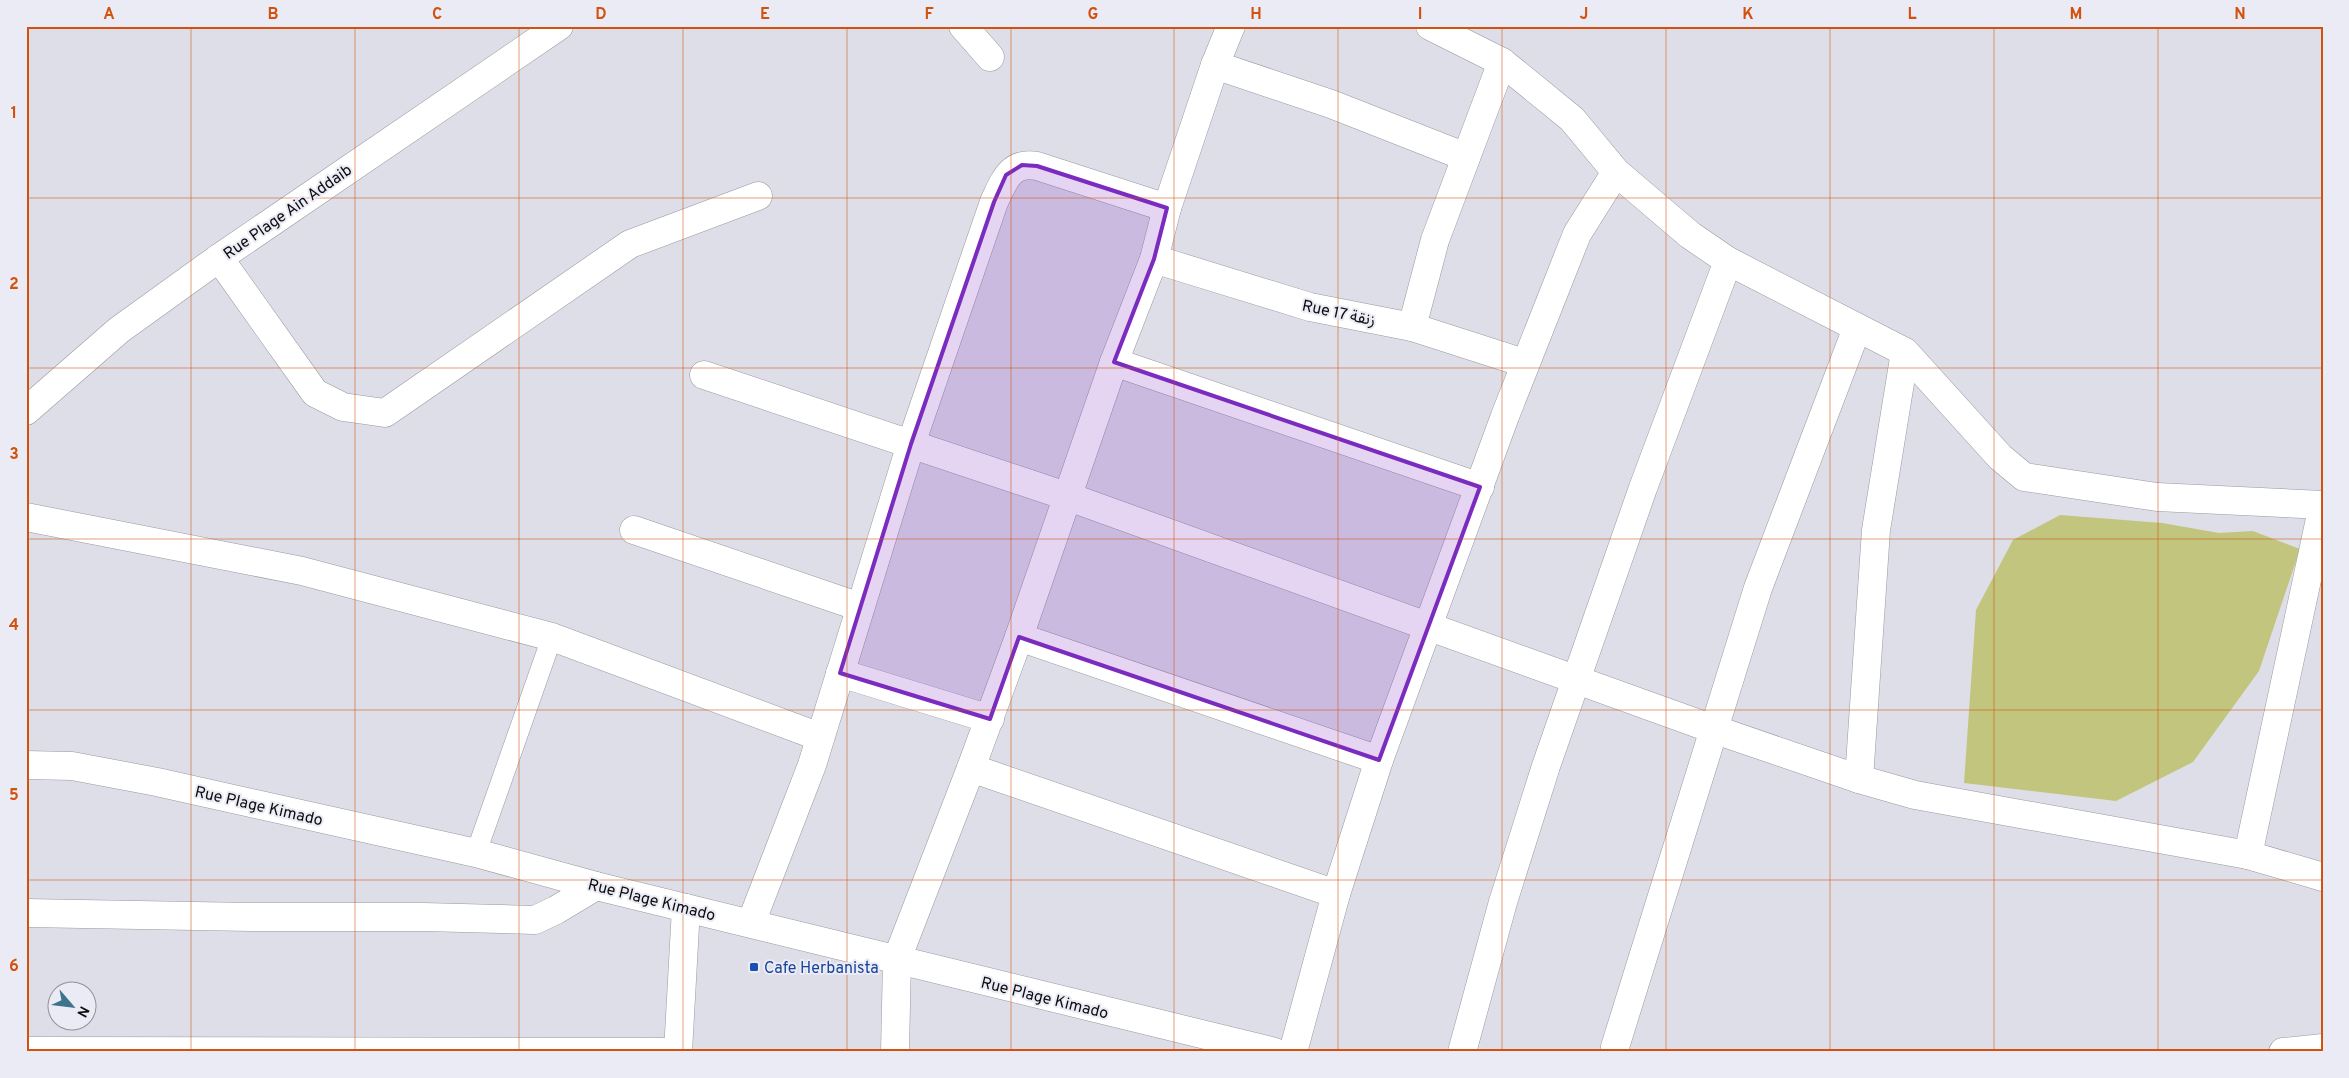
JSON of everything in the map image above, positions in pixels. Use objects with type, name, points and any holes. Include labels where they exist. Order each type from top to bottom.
[{"type":"street","name":"Rue Plage Ain Addaib","points":[[26,411],[119,330],[219,258],[559,26]]},
{"type":"street","points":[[963,26],[990,57]]},
{"type":"street","points":[[895,1052],[897,959],[990,719],[1069,497],[1114,362],[1154,259],[1167,208],[1215,65],[1231,26]]},
{"type":"street","points":[[1430,26],[1502,62],[1572,119],[1616,172],[1690,236],[1728,261],[1905,352],[2000,457],[2024,477],[2157,497],[2323,505],[2248,855]]},
{"type":"street","points":[[1412,327],[1435,240],[1502,62]]},
{"type":"street","points":[[1215,65],[1331,104],[1466,157]]},
{"type":"street","points":[[751,923],[820,737],[911,444],[994,202],[1006,175],[1013,168],[1022,165],[1036,166],[1167,208]]},
{"type":"street","points":[[1293,1052],[1336,894],[1379,760],[1524,363],[1577,234],[1616,172]]},
{"type":"street","points":[[219,258],[315,393],[344,407],[385,413],[630,244],[758,196]]},
{"type":"street","name":"Rue 17 زنقة","points":[[1154,259],[1310,307],[1412,327],[1524,363]]},
{"type":"street","points":[[1462,1052],[1522,836],[1643,488],[1728,261]]},
{"type":"street","points":[[1615,1047],[1712,729],[1758,588],[1857,328]]},
{"type":"street","points":[[1858,779],[1876,530],[1905,352]]},
{"type":"street","points":[[1114,362],[1480,487]]},
{"type":"street","points":[[704,375],[1069,497],[1576,678],[1712,729],[1858,779],[1915,795],[2248,855],[2323,877]]},
{"type":"street","points":[[26,517],[302,571],[552,637],[820,737]]},
{"type":"street","points":[[634,530],[860,607]]},
{"type":"street","points":[[1019,637],[1379,760]]},
{"type":"street","points":[[840,673],[990,719]]},
{"type":"street","name":"Rue Plage Kimado","points":[[26,765],[72,766],[157,782],[476,853],[596,886],[1275,1052]]},
{"type":"street","points":[[972,768],[1336,894]]},
{"type":"street","points":[[26,913],[251,917],[424,916],[535,920],[596,886]]},
{"type":"street","points":[[26,1052],[678,1052],[686,908]]},
{"type":"street","points":[[2284,1052],[2323,1048]]},
{"type":"lane","points":[[476,853],[552,637]]},
{"type":"highlighted area","points":[[1022,165],[1037,166],[1167,208],[1154,259],[1114,362],[1480,487],[1379,760],[1019,637],[990,719],[840,673],[911,444],[994,202],[1006,175]]},
{"type":"green space","points":[[2060,515],[2162,523],[2219,533],[2253,531],[2300,549],[2259,671],[2193,762],[2116,801],[1964,783],[1976,610],[2013,540]]},
{"type":"place","name":"Cafe Herbanista","points":[[754,967]]}]
